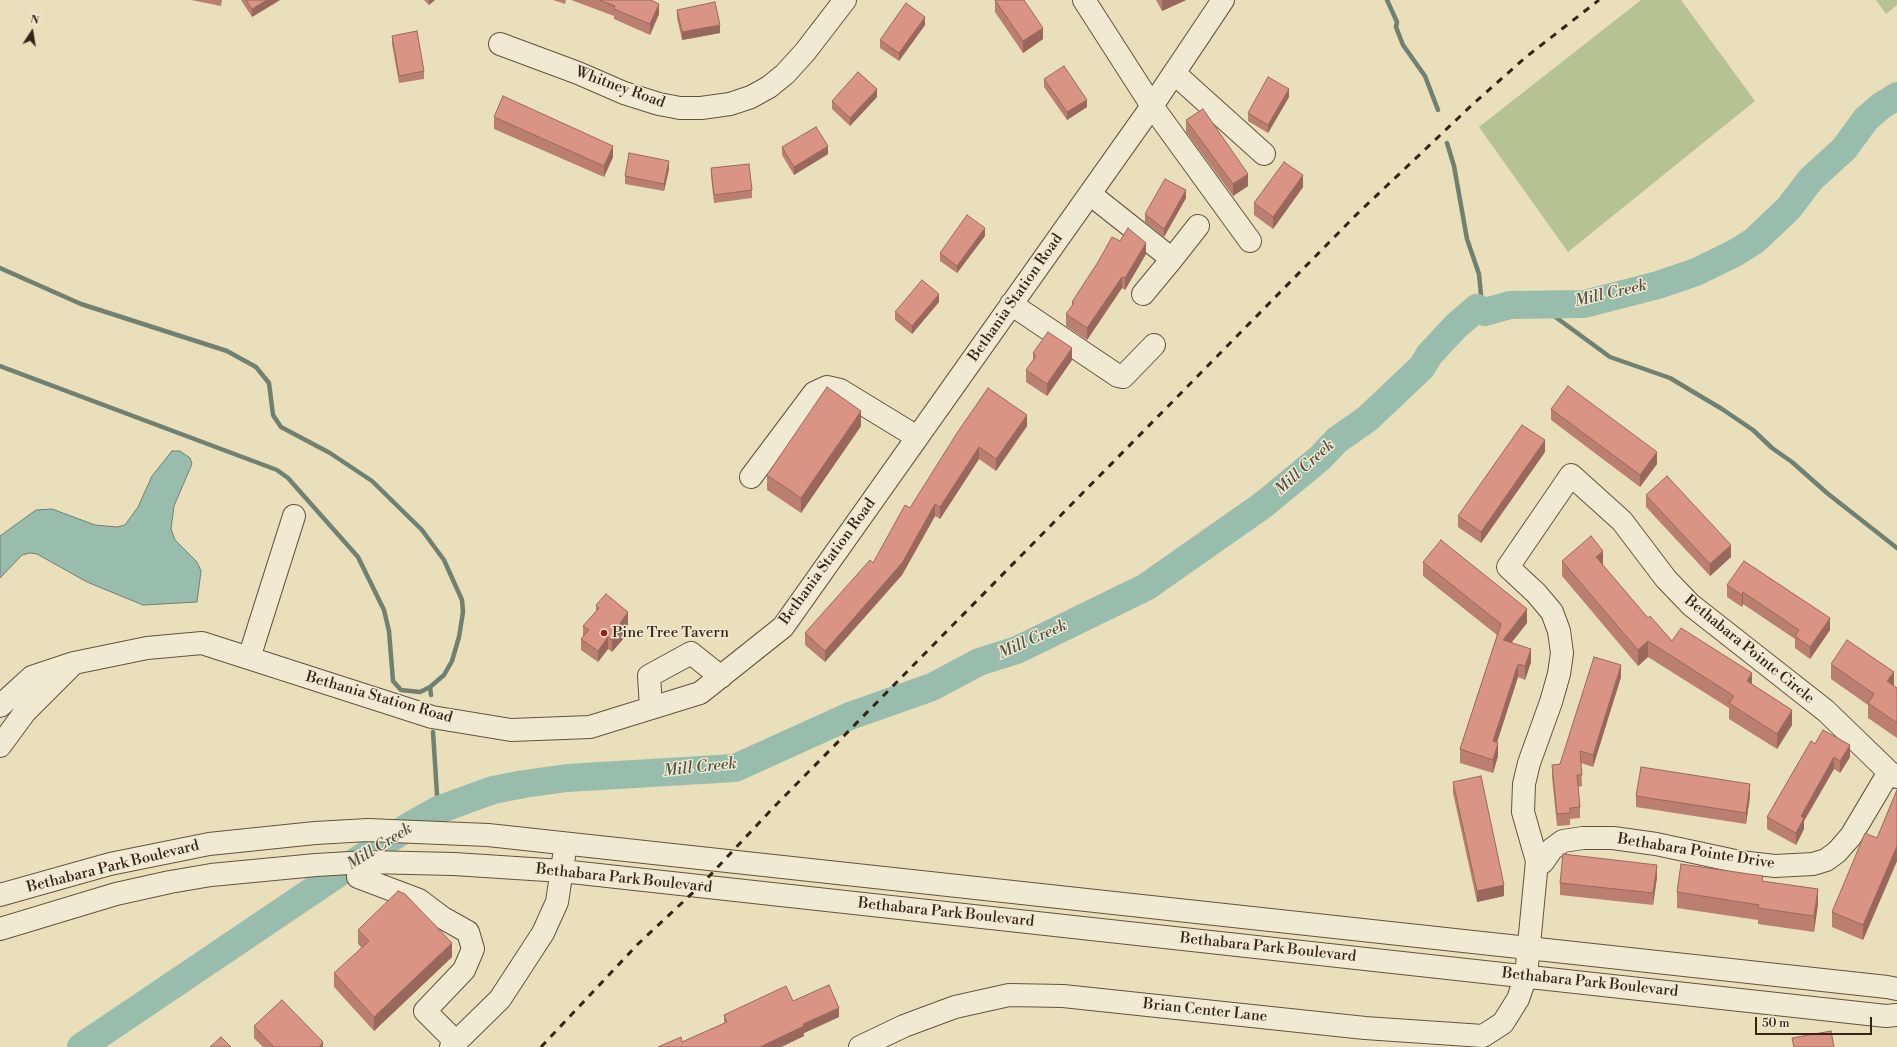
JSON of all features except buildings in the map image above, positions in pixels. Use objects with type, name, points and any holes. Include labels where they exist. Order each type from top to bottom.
[{"type":"street","name":"Whitney Road","points":[[500,44],[658,104],[680,108],[701,108],[730,104],[751,97],[769,87],[786,74],[845,0]]},
{"type":"street","points":[[1084,0],[1152,106],[1250,241]]},
{"type":"street","name":"Bethania Station Road","points":[[0,706],[32,677],[74,663],[147,648],[202,643],[432,717],[511,730],[590,727],[700,693],[783,627],[1152,106],[1223,0]]},
{"type":"street","points":[[1174,73],[1264,154]]},
{"type":"street","points":[[1090,194],[1172,259]]},
{"type":"street","points":[[1143,294],[1198,226]]},
{"type":"street","points":[[1012,304],[1118,376],[1123,377],[1154,345]]},
{"type":"street","points":[[751,476],[814,393],[827,387],[840,390],[917,437]]},
{"type":"street","name":"Bethabara Pointe Circle","points":[[1529,948],[1537,861],[1523,812],[1522,798],[1529,763],[1551,702],[1559,674],[1562,653],[1559,631],[1552,612],[1536,593],[1508,567],[1572,475],[1622,521],[1666,579],[1690,605],[1826,711],[1893,775]]},
{"type":"street","points":[[249,658],[294,516]]},
{"type":"street","points":[[651,708],[649,676],[691,653],[721,677]]},
{"type":"street","points":[[0,746],[25,712],[74,663]]},
{"type":"street","name":"Bethabara Pointe Drive","points":[[1537,861],[1543,862],[1552,849],[1563,841],[1583,838],[1613,838],[1656,844],[1740,862],[1776,866],[1813,864],[1826,860],[1837,852],[1893,775]]},
{"type":"street","name":"Bethabara Park Boulevard","points":[[0,895],[110,864],[209,844],[368,830],[488,835],[1897,989]]},
{"type":"street","points":[[358,877],[419,900],[443,918],[468,932],[473,949],[464,970],[425,1011],[454,1045],[500,1000],[543,934],[557,902],[566,843]]},
{"type":"street","name":"Bethabara Park Boulevard","points":[[0,929],[116,894],[211,875],[316,865],[367,862],[454,864],[562,871],[1886,1016],[1897,1015]]},
{"type":"street","name":"Brian Center Lane","points":[[860,1047],[904,1026],[956,1007],[1009,995],[1063,996],[1365,1028],[1483,1036],[1504,1023],[1518,999],[1526,976],[1529,948]]},
{"type":"shaded area","points":[[1641,0],[1681,0],[1755,101],[1568,252],[1479,127]]},
{"type":"shaded area","points":[[1876,0],[1897,0],[1897,5],[1886,14]]},
{"type":"shaded area","points":[[172,451],[180,451],[190,458],[192,464],[174,506],[171,529],[175,540],[197,562],[201,571],[197,602],[143,605],[87,582],[37,554],[30,553],[22,555],[0,578],[0,536],[36,510],[52,509],[95,525],[117,527],[125,525],[138,507],[152,476]]},
{"type":"waterway","points":[[1387,0],[1397,22],[1396,27],[1403,45],[1425,76],[1438,110]]},
{"type":"waterway","name":"Mill Creek","points":[[81,1047],[367,854],[408,827],[438,810],[493,790],[524,784],[567,778],[735,768],[850,716],[932,687],[979,662],[1017,650],[1146,587],[1263,505],[1320,458],[1337,440],[1367,419],[1422,367],[1429,355],[1456,326],[1477,308],[1485,312],[1510,305],[1584,304],[1658,285],[1696,272],[1735,253],[1754,241],[1788,209],[1811,179],[1844,149],[1866,119],[1881,106],[1897,96]]},
{"type":"waterway","points":[[1447,143],[1454,166],[1467,239],[1479,274],[1481,295],[1477,308]]},
{"type":"waterway","points":[[0,268],[81,304],[227,351],[256,367],[269,383],[273,415],[281,427],[330,453],[372,481],[422,530],[444,560],[462,600],[463,612],[459,637],[452,661],[444,675],[430,687],[420,692],[401,690],[393,681],[389,631],[384,610],[358,557],[288,478],[277,470],[0,366]]},
{"type":"waterway","points":[[1539,305],[1610,357],[1670,378],[1722,409],[1753,430],[1772,448],[1792,462],[1827,493],[1897,548]]},
{"type":"waterway","points":[[430,687],[431,695]]},
{"type":"waterway","points":[[433,732],[438,810]]},
{"type":"railway","points":[[541,1047],[638,944],[700,886],[772,809],[1357,214],[1473,104],[1526,57],[1599,0]]},
{"type":"place","name":"Pine Tree Tavern","points":[[604,633]]}]
